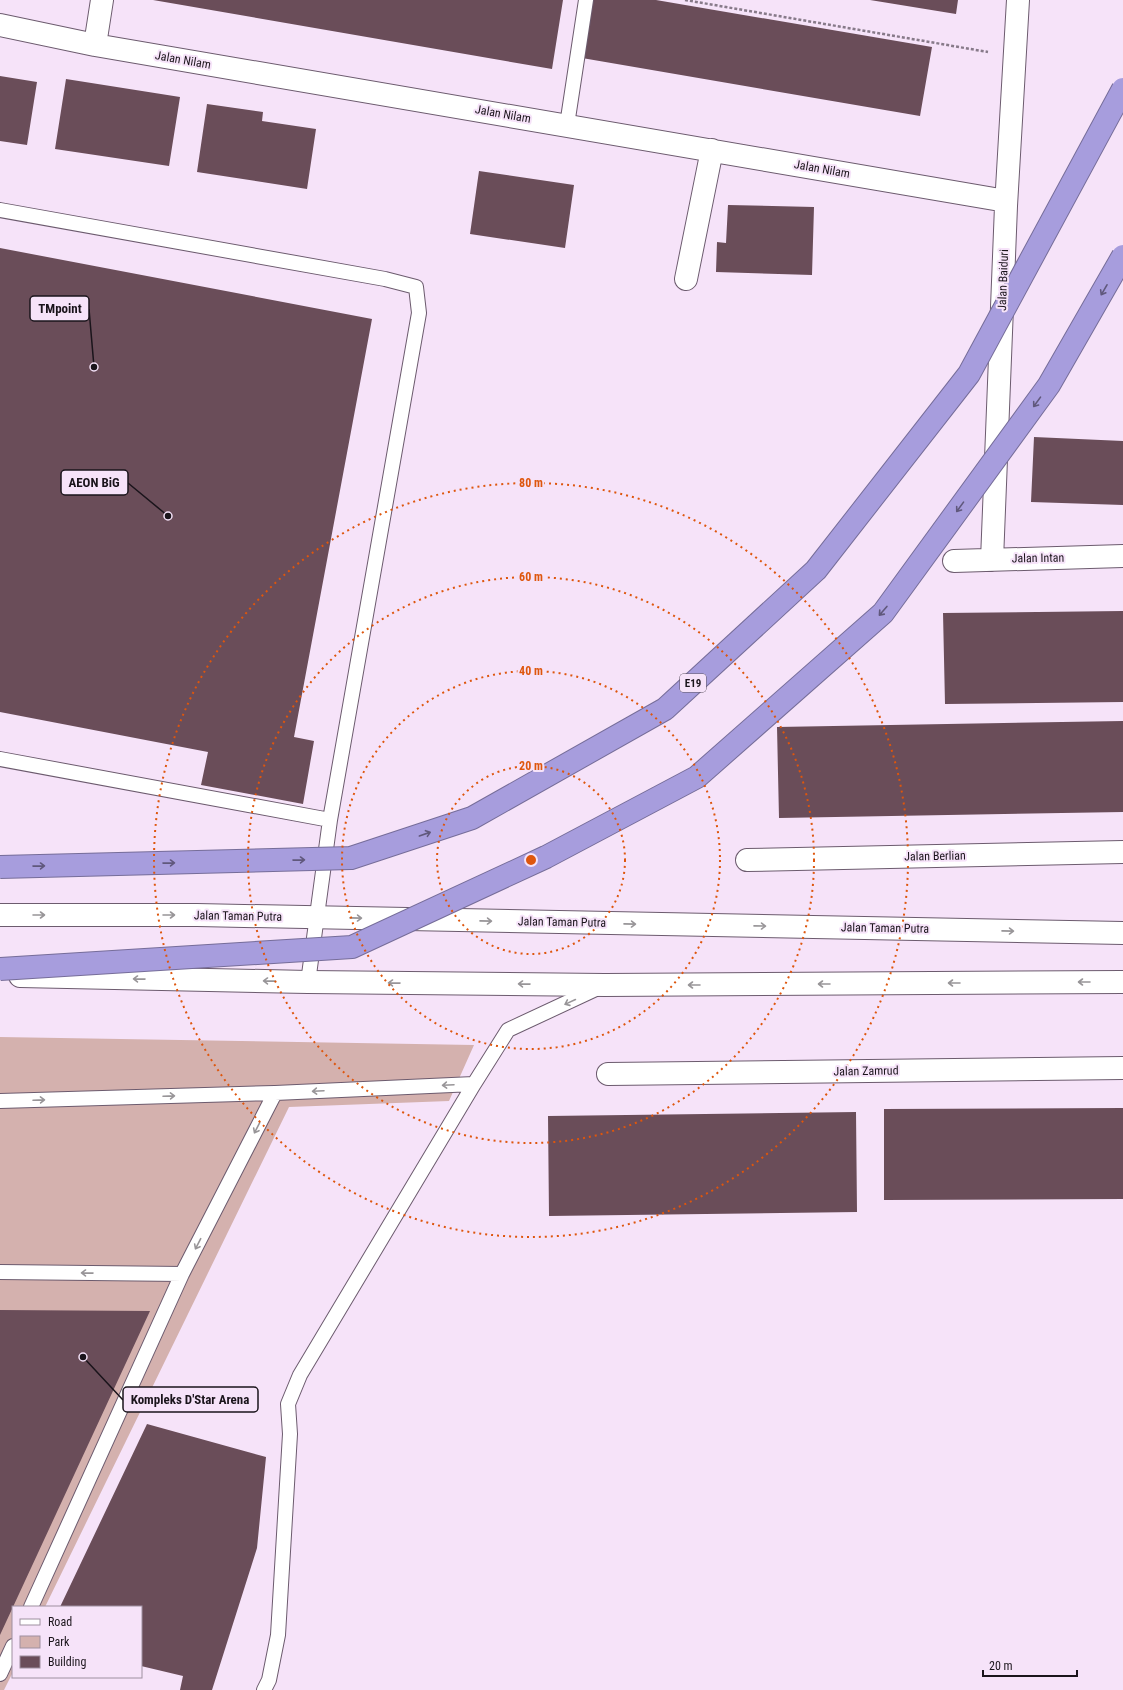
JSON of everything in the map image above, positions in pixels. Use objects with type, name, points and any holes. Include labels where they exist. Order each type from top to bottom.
[{"type":"highway","name":"E19","points":[[0,867],[351,858],[472,818],[665,709],[816,570],[969,374],[1123,89]]},
{"type":"highway","points":[[0,970],[352,947],[546,857],[697,777],[883,613],[1049,385],[1123,256]]},
{"type":"street","points":[[95,45],[102,0]]},
{"type":"street","name":"Jalan Baiduri","points":[[992,560],[1006,201],[1018,0]]},
{"type":"street","name":"Jalan Nilam","points":[[0,25],[95,45],[1006,201]]},
{"type":"street","points":[[686,279],[712,150]]},
{"type":"street","name":"Jalan Intan","points":[[954,561],[1123,556]]},
{"type":"street","name":"Jalan Berlian","points":[[747,860],[1123,852]]},
{"type":"street","name":"Jalan Taman Putra","points":[[0,914],[189,915],[1123,933]]},
{"type":"street","points":[[0,976],[308,982],[605,985],[1123,982]]},
{"type":"street","name":"Jalan Zamrud","points":[[608,1074],[1123,1068]]},
{"type":"lane","points":[[567,125],[586,0]]},
{"type":"lane","points":[[0,210],[385,279],[416,287],[419,313],[330,820],[308,982]]},
{"type":"lane","points":[[0,759],[330,820]]},
{"type":"lane","points":[[264,1690],[269,1680],[278,1635],[290,1434],[288,1404],[300,1376],[474,1084],[508,1030],[605,985]]},
{"type":"lane","points":[[0,1101],[275,1093],[474,1084]]},
{"type":"lane","points":[[31,1606],[182,1274],[275,1093]]},
{"type":"lane","points":[[0,1272],[182,1274]]},
{"type":"lane","points":[[0,1674],[12,1648]]},
{"type":"path","points":[[685,0],[1014,56]]},
{"type":"green space","points":[[0,1037],[474,1045],[449,1101],[289,1107],[45,1606],[12,1606],[12,1674],[4,1690],[0,1690]]},
{"type":"building","points":[[153,0],[563,0],[552,69]]},
{"type":"building","points":[[592,0],[656,0],[932,47],[920,116],[582,58]]},
{"type":"building","points":[[870,0],[958,0],[956,14]]},
{"type":"building","points":[[0,76],[37,82],[27,145],[0,141]]},
{"type":"building","points":[[66,79],[180,97],[169,166],[55,149]]},
{"type":"building","points":[[207,104],[263,112],[262,121],[316,129],[307,189],[197,172]]},
{"type":"building","points":[[479,171],[574,185],[565,248],[470,234]]},
{"type":"building","points":[[728,205],[814,207],[812,275],[716,272],[717,242],[726,243]]},
{"type":"building","points":[[0,248],[372,319],[294,737],[314,741],[303,804],[201,785],[208,752],[0,712]]},
{"type":"building","points":[[1034,437],[1123,441],[1123,505],[1031,502]]},
{"type":"building","points":[[1123,611],[1123,702],[945,704],[943,613]]},
{"type":"building","points":[[1123,721],[1123,812],[779,818],[777,727]]},
{"type":"building","points":[[1123,1108],[1123,1199],[884,1200],[884,1109]]},
{"type":"building","points":[[856,1112],[857,1212],[549,1216],[548,1116]]},
{"type":"building","points":[[0,1310],[150,1311],[13,1606],[12,1606],[0,1635]]},
{"type":"building","points":[[147,1424],[266,1457],[257,1548],[212,1690],[180,1690],[183,1676],[142,1666],[142,1606],[60,1606]]},
{"type":"place","name":"TMpoint","points":[[94,367]]},
{"type":"place","name":"AEON BiG","points":[[168,516]]},
{"type":"place","name":"Kompleks D'Star Arena","points":[[83,1357]]}]
